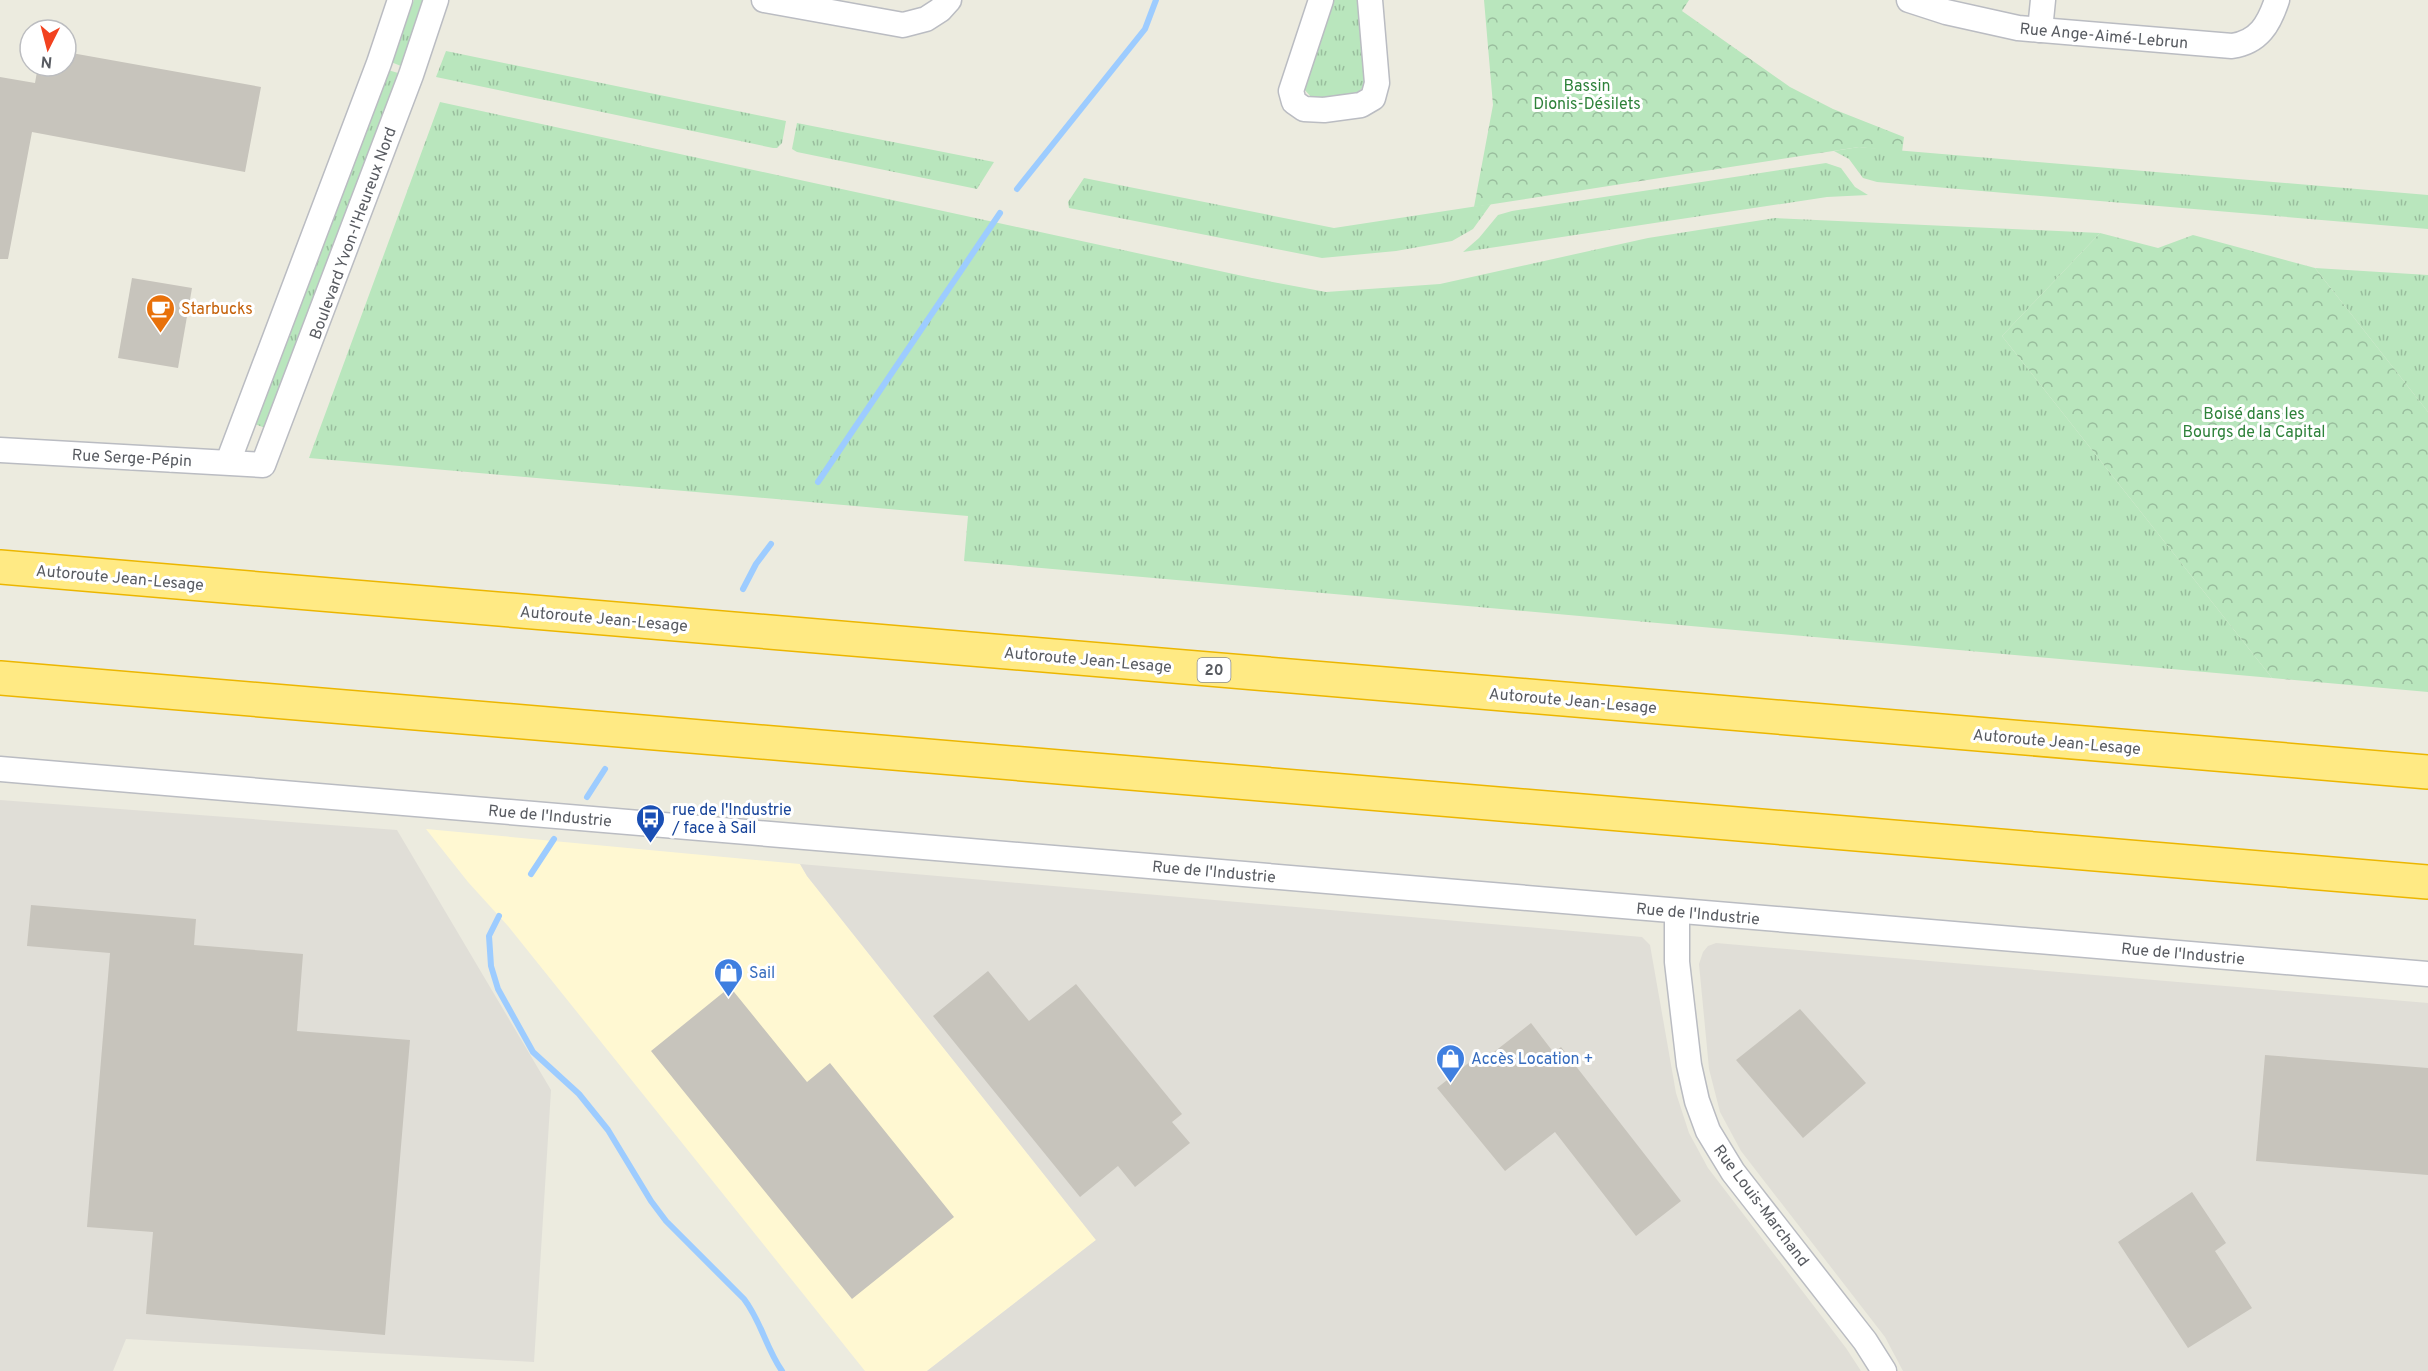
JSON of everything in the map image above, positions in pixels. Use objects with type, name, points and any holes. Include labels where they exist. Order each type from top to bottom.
[{"type":"highway","name":"Autoroute Jean-Lesage","points":[[0,567],[2428,772]]},
{"type":"highway","points":[[0,678],[2428,882]]},
{"type":"street","name":"Boulevard Yvon-l'Heureux Nord","points":[[228,462],[379,63],[400,0]]},
{"type":"street","name":"Boulevard Yvon-l'Heureux Nord","points":[[263,465],[407,86],[436,0]]},
{"type":"street","points":[[764,0],[903,25],[927,19],[950,0]]},
{"type":"street","points":[[1321,0],[1291,91],[1294,102],[1304,109],[1346,108],[1365,104],[1373,98],[1377,83],[1370,0]]},
{"type":"street","name":"Rue Ange-Aimé-Lebrun","points":[[1909,0],[1966,17],[2040,30],[2232,46],[2245,43],[2262,32],[2270,20],[2277,0]]},
{"type":"street","points":[[2040,30],[2043,0]]},
{"type":"street","name":"Rue Serge-Pépin","points":[[0,450],[263,465]]},
{"type":"street","name":"Rue de l'Industrie","points":[[0,769],[2428,974]]},
{"type":"street","name":"Rue Louis-Marchand","points":[[1677,912],[1676,953],[1689,1065],[1697,1101],[1708,1131],[1729,1166],[1865,1341],[1884,1371]]},
{"type":"shaded area","points":[[0,800],[397,830],[551,1090],[534,1362],[126,1339],[113,1371],[0,1371]]},
{"type":"shaded area","points":[[426,829],[800,864],[807,876],[1096,1240],[927,1371],[865,1371],[508,926],[468,882]]},
{"type":"shaded area","points":[[800,864],[1642,937],[1650,945],[1676,1093],[1689,1133],[1708,1168],[1846,1348],[1861,1371],[927,1371],[1096,1240],[807,876]]},
{"type":"shaded area","points":[[1716,943],[2428,1003],[2428,1371],[1903,1371],[1885,1337],[1741,1151],[1720,1112],[1709,1069],[1699,964],[1703,952],[1708,946]]},
{"type":"green space","points":[[414,0],[425,0],[401,66],[391,62]]},
{"type":"green space","points":[[1331,0],[1360,0],[1366,81],[1358,92],[1351,95],[1312,98],[1304,89]]},
{"type":"green space","name":"Bassin Dionis-Désilets","points":[[1484,0],[1689,0],[1682,11],[1790,87],[1833,109],[1904,137],[1902,152],[1859,147],[1474,207],[1493,105]]},
{"type":"green space","points":[[446,51],[786,121],[782,143],[777,148],[773,148],[436,77]]},
{"type":"green space","points":[[388,70],[398,73],[265,428],[255,424]]},
{"type":"green space","points":[[440,102],[1252,278],[1326,292],[1440,284],[1648,238],[1775,218],[2100,233],[2002,336],[2272,678],[964,561],[968,516],[309,458]]},
{"type":"green space","points":[[797,123],[994,162],[977,189],[797,152],[792,149]]},
{"type":"green space","points":[[1859,147],[2428,195],[2428,229],[1877,182],[1863,178],[1849,159],[1834,151]]},
{"type":"green space","points":[[1826,163],[1841,168],[1855,187],[1868,195],[1827,197],[1463,252],[1479,238],[1498,215],[1512,211]]},
{"type":"green space","points":[[1084,178],[1334,228],[1491,204],[1473,229],[1452,241],[1396,251],[1322,258],[1069,208],[1068,202]]},
{"type":"green space","name":"Boisé dans les Bourgs de la Capital","points":[[2100,233],[2158,248],[2193,235],[2315,268],[2428,412],[2428,692],[2272,678],[2002,336]]},
{"type":"green space","points":[[2315,268],[2428,275],[2428,412]]},
{"type":"building","points":[[78,54],[261,87],[245,172],[32,132],[8,259],[0,259],[0,77],[35,83],[36,78],[78,78]]},
{"type":"building","points":[[132,278],[192,288],[178,368],[118,358]]},
{"type":"building","points":[[31,905],[196,919],[194,945],[303,954],[297,1031],[410,1040],[385,1335],[146,1314],[153,1232],[87,1227],[110,953],[27,946]]},
{"type":"building","points":[[988,971],[1029,1021],[1076,984],[1182,1114],[1172,1122],[1190,1143],[1135,1187],[1118,1166],[1080,1197],[933,1016]]},
{"type":"building","points":[[730,987],[807,1082],[830,1063],[954,1217],[852,1299],[651,1051]]},
{"type":"building","points":[[1800,1009],[1866,1083],[1803,1138],[1736,1060]]},
{"type":"building","points":[[1531,1023],[1554,1053],[1561,1047],[1681,1201],[1636,1236],[1555,1132],[1505,1171],[1437,1088],[1471,1061],[1476,1066]]},
{"type":"building","points":[[2265,1055],[2428,1068],[2428,1175],[2256,1161]]},
{"type":"building","points":[[2192,1192],[2226,1243],[2215,1251],[2252,1308],[2188,1348],[2118,1242]]},
{"type":"waterway","points":[[1017,189],[1145,29],[1156,0]]},
{"type":"waterway","points":[[818,482],[1000,213]]},
{"type":"waterway","points":[[743,589],[756,564],[771,544]]},
{"type":"waterway","points":[[587,797],[605,769]]},
{"type":"waterway","points":[[531,874],[554,839]]},
{"type":"waterway","points":[[499,916],[489,936],[491,966],[498,989],[533,1052],[579,1094],[608,1130],[651,1201],[666,1221],[744,1299],[782,1371]]},
{"type":"place","name":"Starbucks","points":[[160,334]]},
{"type":"place","name":"rue de l'Industrie / face à Sail","points":[[651,844]]},
{"type":"place","name":"Sail","points":[[728,998]]},
{"type":"place","name":"Accès Location +","points":[[1450,1084]]}]
